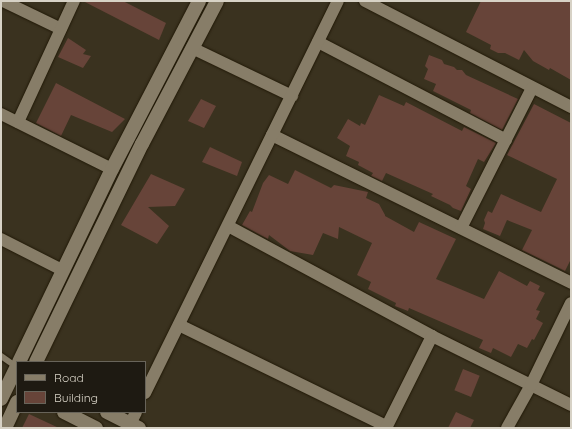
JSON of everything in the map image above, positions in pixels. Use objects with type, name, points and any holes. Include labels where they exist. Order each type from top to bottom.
[{"type":"street","points":[[3,1],[61,29]]},
{"type":"street","points":[[18,122],[74,1]]},
{"type":"street","points":[[19,361],[112,169],[199,1]]},
{"type":"street","points":[[36,361],[132,163],[216,1]]},
{"type":"street","points":[[146,391],[338,1]]},
{"type":"street","points":[[365,1],[571,107]]},
{"type":"street","points":[[318,42],[506,140]]},
{"type":"street","points":[[192,48],[292,96]]},
{"type":"street","points":[[461,228],[532,88]]},
{"type":"street","points":[[1,114],[112,169]]},
{"type":"street","points":[[272,135],[571,283]]},
{"type":"street","points":[[228,226],[432,336],[571,406]]},
{"type":"street","points":[[1,239],[62,270]]},
{"type":"street","points":[[508,428],[571,303]]},
{"type":"street","points":[[179,325],[386,427],[432,336]]},
{"type":"street","points":[[1,399],[16,368]]},
{"type":"street","points":[[5,428],[16,404]]},
{"type":"street","points":[[66,413],[96,428]]},
{"type":"street","points":[[110,413],[135,421]]},
{"type":"lane","points":[[1,356],[16,365]]},
{"type":"building","points":[[83,1],[123,1],[166,23],[159,40]]},
{"type":"building","points":[[481,1],[571,1],[571,80],[550,68],[549,70],[533,61],[524,50],[519,60],[505,53],[498,53],[490,49],[491,45],[466,32]]},
{"type":"building","points":[[68,38],[86,50],[83,54],[91,56],[83,68],[58,57]]},
{"type":"building","points":[[429,55],[442,60],[444,64],[454,67],[457,70],[462,70],[466,75],[518,99],[502,130],[470,113],[471,110],[433,91],[436,84],[424,79],[428,69],[425,66]]},
{"type":"building","points":[[56,83],[125,119],[112,132],[71,115],[61,136],[36,123]]},
{"type":"building","points":[[379,95],[404,106],[406,102],[462,131],[464,127],[496,143],[484,162],[478,159],[466,186],[471,189],[461,211],[431,196],[433,194],[386,173],[382,181],[371,176],[373,173],[358,165],[359,162],[346,156],[350,146],[337,138],[348,119],[360,126],[361,123],[365,125]]},
{"type":"building","points":[[201,99],[216,106],[204,128],[188,121]]},
{"type":"building","points":[[534,104],[571,123],[571,259],[565,271],[522,250],[532,230],[507,220],[500,236],[483,229],[485,223],[484,220],[488,211],[492,213],[501,194],[541,212],[557,179],[507,155]]},
{"type":"building","points":[[210,147],[242,162],[237,176],[202,162]]},
{"type":"building","points":[[295,170],[331,188],[334,185],[368,192],[366,198],[379,204],[385,216],[414,232],[419,222],[456,239],[436,279],[484,299],[499,271],[527,286],[530,281],[540,286],[538,290],[545,293],[536,310],[540,311],[536,319],[543,323],[534,340],[532,339],[527,348],[518,344],[511,357],[493,348],[491,353],[479,348],[483,340],[409,308],[408,311],[395,306],[396,303],[368,289],[371,282],[357,275],[372,243],[339,227],[338,239],[323,233],[313,255],[290,251],[269,235],[268,239],[242,225],[250,211],[252,212],[263,183],[269,175],[288,184]]},
{"type":"building","points":[[151,174],[185,189],[175,206],[148,207],[169,226],[157,244],[121,225]]},
{"type":"building","points":[[463,369],[480,376],[471,397],[454,390]]},
{"type":"building","points":[[456,412],[474,420],[470,428],[448,428]]},
{"type":"building","points":[[29,414],[59,428],[22,428]]}]
